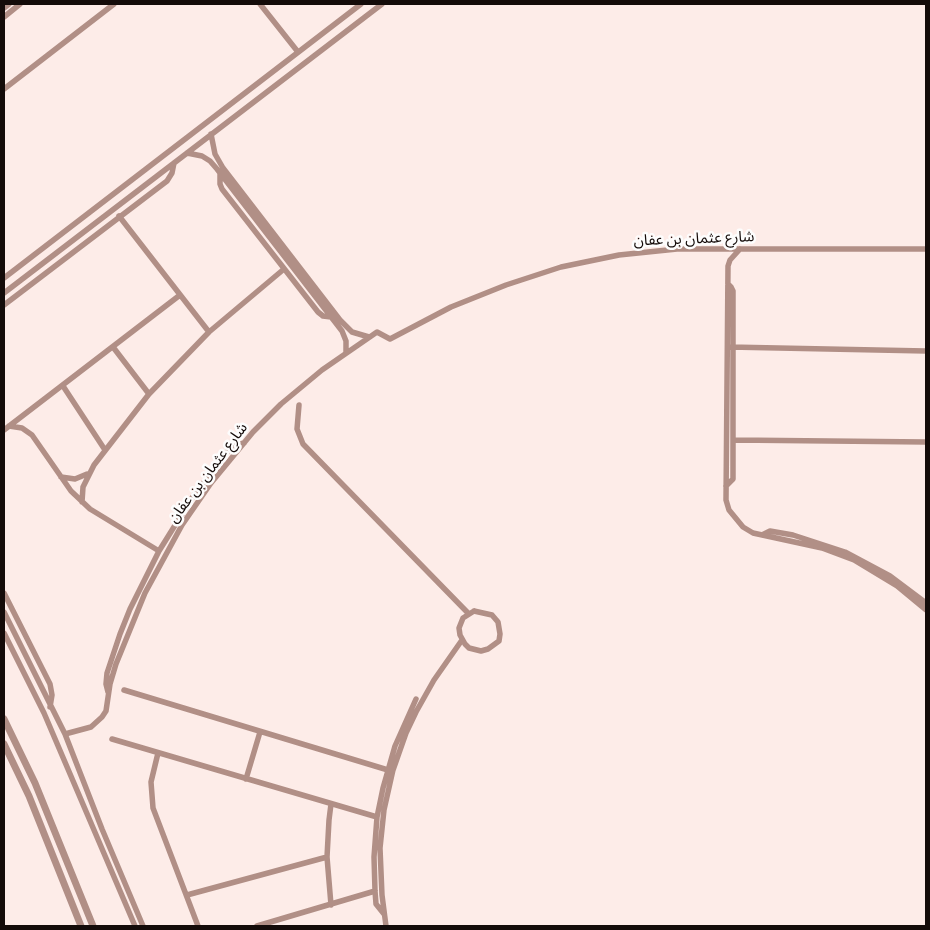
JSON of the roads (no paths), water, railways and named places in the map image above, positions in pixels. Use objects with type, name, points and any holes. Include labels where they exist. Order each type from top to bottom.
[{"type":"street","points":[[4,8],[9,4]]},
{"type":"street","points":[[4,17],[20,4]]},
{"type":"street","points":[[4,89],[114,4]]},
{"type":"street","points":[[260,4],[298,52]]},
{"type":"street","points":[[4,278],[361,4]]},
{"type":"street","points":[[4,294],[382,4]]},
{"type":"street","points":[[211,134],[215,154],[223,168],[334,313],[352,332],[369,337]]},
{"type":"street","points":[[187,153],[198,154],[206,158],[220,173],[331,317],[345,338],[346,353]]},
{"type":"street","points":[[4,305],[167,181],[172,173],[174,163]]},
{"type":"street","points":[[220,173],[222,189],[318,312],[323,316],[331,317]]},
{"type":"street","points":[[86,215],[87,221],[94,225]]},
{"type":"street","points":[[119,216],[209,332]]},
{"type":"street","points":[[73,224],[78,228],[81,235]]},
{"type":"street","points":[[740,248],[728,263],[728,284],[733,291],[726,486],[727,504],[731,513],[746,529],[762,535],[822,548],[854,560],[897,586],[926,610]]},
{"type":"street","name":"شارع عثمان بن عفان","points":[[65,734],[91,727],[97,723],[106,711],[113,674],[125,640],[156,570],[196,504],[244,443],[281,404],[315,375],[377,332],[390,339],[452,307],[506,285],[600,259],[677,249],[926,249]]},
{"type":"street","points":[[82,502],[83,487],[89,473],[149,394],[209,332],[284,268]]},
{"type":"street","points":[[6,428],[180,295]]},
{"type":"street","points":[[113,347],[149,394]]},
{"type":"street","points":[[730,347],[926,351]]},
{"type":"street","points":[[726,486],[733,479],[730,347]]},
{"type":"street","points":[[63,386],[105,450]]},
{"type":"street","points":[[299,406],[300,410],[296,424],[303,444],[468,613]]},
{"type":"street","points":[[6,428],[22,428],[32,435],[71,491],[82,502],[99,516],[159,551]]},
{"type":"street","points":[[733,440],[926,442]]},
{"type":"street","points":[[109,694],[106,678],[120,634],[159,551],[192,498],[227,452],[234,446],[244,443]]},
{"type":"street","points":[[61,476],[76,479],[89,473]]},
{"type":"street","points":[[762,535],[770,531],[784,533],[814,540],[846,552],[890,576],[926,603]]},
{"type":"street","points":[[4,593],[50,684],[52,695],[50,707]]},
{"type":"street","points":[[474,611],[492,615],[498,622],[500,626],[498,641],[494,646],[481,651],[469,648],[462,640],[459,628],[460,622],[468,613],[474,611]]},
{"type":"street","points":[[4,612],[65,734],[143,926]]},
{"type":"street","points":[[4,634],[44,713],[135,926]]},
{"type":"street","points":[[386,926],[380,878],[381,836],[384,810],[393,770],[406,733],[416,712],[431,685],[462,640]]},
{"type":"street","points":[[124,690],[388,770]]},
{"type":"street","points":[[384,914],[376,904],[375,891],[374,857],[377,817],[388,770],[400,734],[416,699]]},
{"type":"street","points":[[4,720],[36,783],[93,926]]},
{"type":"street","points":[[246,779],[260,732]]},
{"type":"street","points":[[112,739],[377,817]]},
{"type":"street","points":[[4,744],[29,796],[81,926]]},
{"type":"street","points":[[158,753],[151,782],[153,808],[198,926]]},
{"type":"street","points":[[330,905],[327,857],[328,820],[331,804]]},
{"type":"street","points":[[187,895],[327,857]]},
{"type":"street","points":[[257,926],[375,891]]}]
